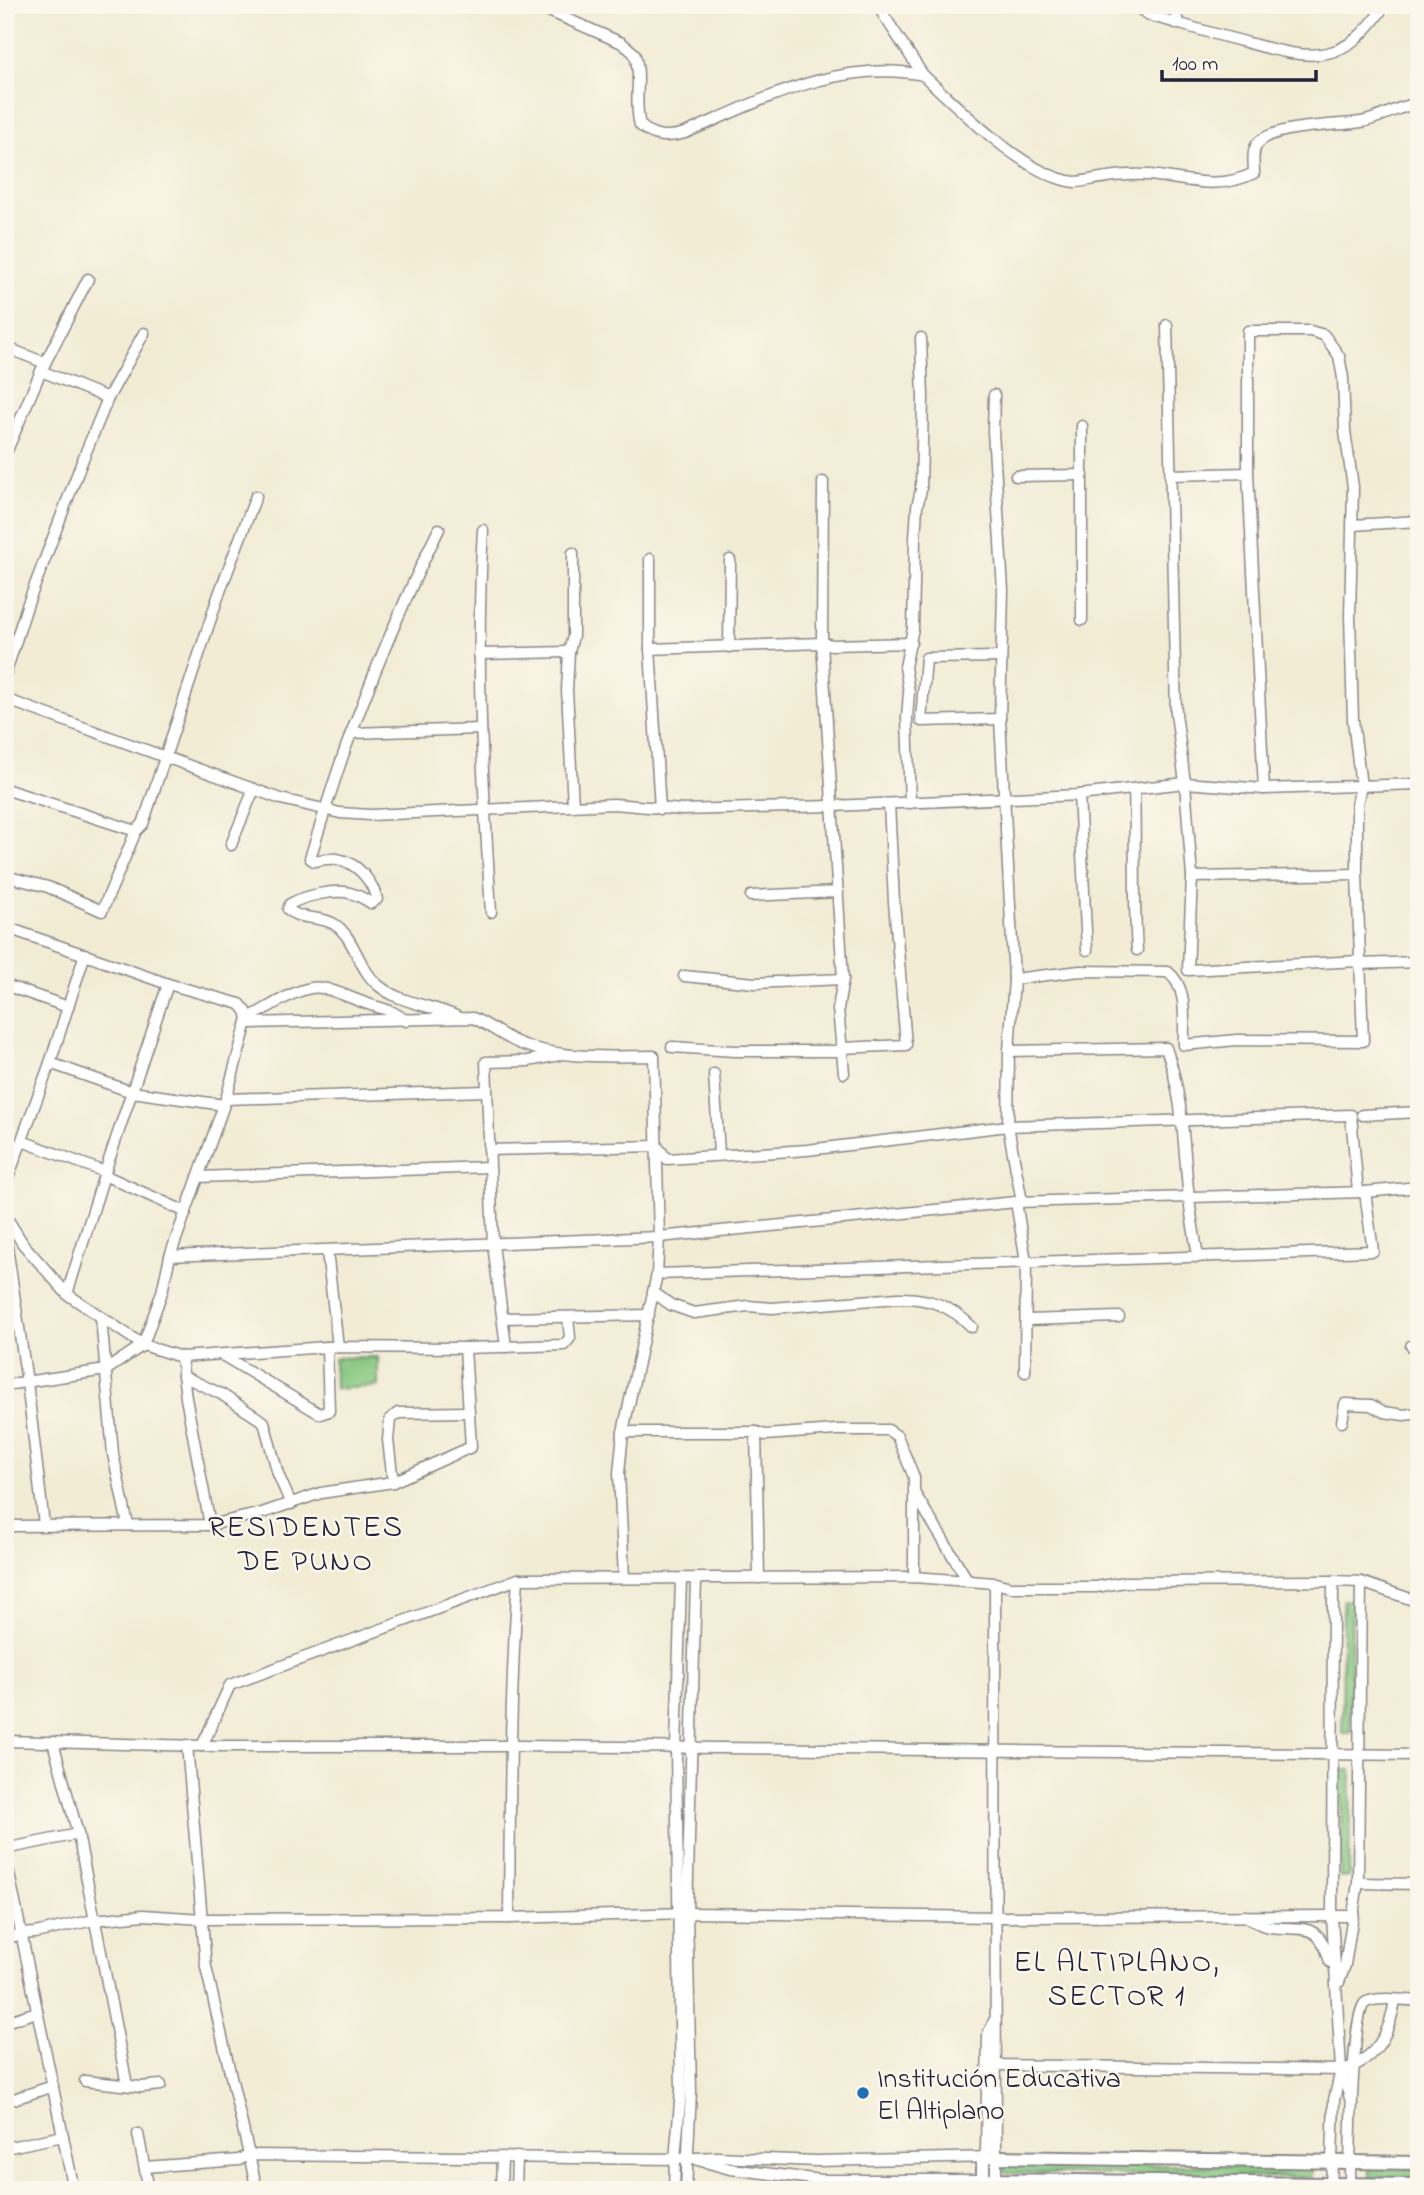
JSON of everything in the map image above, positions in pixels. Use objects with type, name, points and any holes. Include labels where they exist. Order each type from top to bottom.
[{"type":"main road","points":[[1419,2163],[988,2158],[989,2185],[1054,2179],[1331,2187],[1419,2185]]},
{"type":"main road","points":[[1042,2190],[1054,2179]]},
{"type":"street","points":[[536,5],[622,43],[634,53],[638,75],[637,116],[640,125],[659,136],[672,137],[685,133],[799,86],[833,75],[891,71],[923,75]]},
{"type":"street","points":[[877,5],[923,75],[1021,159],[1047,175],[1076,182],[1125,174],[1151,175],[1194,183],[1237,182],[1254,173],[1253,154],[1256,144],[1267,135],[1323,125],[1363,122],[1410,104],[1419,104]]},
{"type":"street","points":[[1133,5],[1152,16],[1178,24],[1306,56],[1330,53],[1345,46],[1371,27],[1385,5]]},
{"type":"street","points":[[1175,5],[1178,24]]},
{"type":"street","points":[[5,455],[43,367],[88,279]]},
{"type":"street","points":[[1167,325],[1176,713],[1185,783],[1192,877],[1188,970],[1419,962]]},
{"type":"street","points":[[1014,979],[1080,971],[1168,972],[1179,984],[1183,1005],[1184,1045],[1237,1040],[1363,1041],[1357,874],[1357,804],[1361,786],[1353,707],[1350,616],[1353,487],[1339,356],[1324,335],[1310,331],[1248,331],[1248,473],[1264,789]]},
{"type":"street","points":[[5,675],[27,606],[83,459],[108,398],[144,332]]},
{"type":"street","points":[[910,803],[907,718],[909,692],[905,667],[911,643],[916,528],[921,490],[923,398],[920,338]]},
{"type":"street","points":[[5,347],[108,398]]},
{"type":"street","points":[[994,395],[993,431],[1003,590],[1000,719],[1014,979],[1009,1051],[1009,1126],[1026,1261],[1025,1372]]},
{"type":"street","points":[[1082,426],[1082,620]]},
{"type":"street","points":[[1170,475],[1248,473]]},
{"type":"street","points":[[1016,476],[1083,475]]},
{"type":"street","points":[[823,482],[822,643],[844,979],[838,1009],[844,1073]]},
{"type":"street","points":[[5,876],[48,887],[102,911],[136,831],[143,824],[219,594],[256,496]]},
{"type":"street","points":[[1352,524],[1419,521]]},
{"type":"street","points":[[439,529],[405,597],[351,733],[310,858],[314,861],[335,858],[351,864],[366,876],[377,899],[371,902],[350,893],[331,893],[298,900],[290,904],[288,909],[293,915],[319,918],[335,924],[345,935],[363,969],[378,986],[420,1006],[459,1017]]},
{"type":"street","points":[[483,530],[479,654],[492,912]]},
{"type":"street","points":[[573,553],[573,636],[569,652],[567,691],[573,806]]},
{"type":"street","points":[[650,559],[650,649],[660,810]]},
{"type":"street","points":[[729,647],[730,560]]},
{"type":"street","points":[[650,649],[911,643]]},
{"type":"street","points":[[479,654],[569,652]]},
{"type":"street","points":[[1000,719],[921,721],[926,658],[1001,657]]},
{"type":"street","points":[[5,699],[281,799],[340,813],[370,815],[614,804],[660,810],[889,804],[1079,795],[1185,783],[1264,789],[1419,784]]},
{"type":"street","points":[[351,733],[481,729]]},
{"type":"street","points":[[5,789],[136,831]]},
{"type":"street","points":[[231,845],[254,789]]},
{"type":"street","points":[[1134,789],[1134,908],[1137,950]]},
{"type":"street","points":[[1079,795],[1087,950]]},
{"type":"street","points":[[671,1047],[735,1051],[906,1045],[889,804]]},
{"type":"street","points":[[1192,877],[1357,874]]},
{"type":"street","points":[[751,896],[838,892]]},
{"type":"street","points":[[5,927],[168,984],[240,1004],[247,1017],[225,1102],[170,1256],[162,1292],[144,1345],[106,1370],[5,1385]]},
{"type":"street","points":[[5,1186],[50,1063],[85,954]]},
{"type":"street","points":[[684,976],[755,983],[844,979]]},
{"type":"street","points":[[67,1294],[104,1173],[168,984]]},
{"type":"street","points":[[5,985],[68,1007]]},
{"type":"street","points":[[247,1017],[294,993],[313,987],[337,992],[393,1011],[407,1021]]},
{"type":"street","points":[[247,1017],[407,1021],[474,1018],[493,1031],[522,1044],[563,1054],[654,1055],[659,1237],[657,1273],[623,1432],[619,1474],[624,1578]]},
{"type":"street","points":[[1009,1051],[1166,1048],[1174,1071],[1184,1119],[1189,1197],[1198,1257]]},
{"type":"street","points":[[506,1347],[493,1244],[486,1062],[528,1061],[563,1054]]},
{"type":"street","points":[[50,1063],[132,1093],[225,1102],[486,1091]]},
{"type":"street","points":[[714,1074],[719,1154]]},
{"type":"street","points":[[1363,1115],[1419,1112]]},
{"type":"street","points":[[657,1146],[667,1158],[807,1150],[1009,1126],[1351,1115],[1361,1192],[1373,1251],[657,1273]]},
{"type":"street","points":[[22,1141],[104,1173],[186,1212]]},
{"type":"street","points":[[488,1150],[657,1146]]},
{"type":"street","points":[[198,1177],[489,1167]]},
{"type":"street","points":[[170,1256],[659,1237],[1019,1202],[1361,1192],[1419,1187]]},
{"type":"street","points":[[5,1215],[23,1244],[67,1294],[144,1345],[181,1357],[332,1347],[465,1348],[564,1345],[570,1339],[568,1317]]},
{"type":"street","points":[[5,1233],[44,1525]]},
{"type":"street","points":[[222,1355],[320,1414],[329,1411],[332,1347],[327,1251]]},
{"type":"street","points":[[653,1292],[671,1304],[694,1312],[748,1306],[772,1308],[918,1298],[952,1310],[972,1327]]},
{"type":"street","points":[[504,1318],[649,1315]]},
{"type":"street","points":[[100,1317],[113,1454],[128,1525]]},
{"type":"street","points":[[1027,1320],[1119,1317]]},
{"type":"street","points":[[5,1526],[210,1525],[291,1504],[321,1493],[393,1482],[471,1447],[465,1348]]},
{"type":"street","points":[[181,1357],[210,1525]]},
{"type":"street","points":[[183,1376],[221,1394],[264,1422],[278,1474],[291,1504]]},
{"type":"street","points":[[1342,1422],[1345,1404],[1371,1405],[1384,1412],[1404,1415],[1419,1413]]},
{"type":"street","points":[[393,1482],[388,1440],[390,1419],[398,1413],[469,1412]]},
{"type":"street","points":[[623,1432],[756,1432],[765,1435],[836,1430],[888,1430],[897,1436],[914,1477],[914,1577]]},
{"type":"street","points":[[756,1432],[759,1578]]},
{"type":"street","points":[[914,1494],[968,1581]]},
{"type":"street","points":[[202,1746],[230,1685],[518,1579],[914,1577],[995,1583],[1011,1587],[1096,1587],[1125,1582],[1333,1581],[1361,1582],[1419,1602]]},
{"type":"street","points":[[509,1919],[510,1746],[518,1579]]},
{"type":"street","points":[[681,1579],[676,1749],[691,2092],[690,2158],[686,2190]]},
{"type":"street","points":[[674,2190],[681,2091],[682,1913],[696,1579]]},
{"type":"street","points":[[1333,1581],[1332,1916],[1341,2069],[1352,2105]]},
{"type":"street","points":[[1337,1987],[1345,1965],[1358,1883],[1361,1582]]},
{"type":"street","points":[[988,2158],[996,2065],[995,1583]]},
{"type":"street","points":[[5,1741],[202,1746],[510,1746],[1419,1755]]},
{"type":"street","points":[[53,1742],[78,1834],[127,2085]]},
{"type":"street","points":[[187,1745],[206,1967],[257,2190]]},
{"type":"street","points":[[5,1849],[78,1834]]},
{"type":"street","points":[[5,1854],[74,2190]]},
{"type":"street","points":[[1358,1883],[1419,1884]]},
{"type":"street","points":[[5,1939],[94,1920],[143,1915],[202,1919],[509,1919],[682,1913],[997,1917],[1353,1916]]},
{"type":"street","points":[[1244,1916],[1262,1926],[1307,1929],[1319,1936],[1327,1950],[1337,1987]]},
{"type":"street","points":[[1350,2187],[1354,2066],[1360,2009],[1373,2000],[1419,2001]]},
{"type":"street","points":[[996,2065],[1341,2069],[1354,2066],[1378,2046],[1388,2033],[1395,2000]]},
{"type":"street","points":[[5,2022],[37,2012]]},
{"type":"street","points":[[988,2158],[988,2034],[996,2018]]},
{"type":"street","points":[[1331,2187],[1334,2100],[1341,2069]]},
{"type":"street","points":[[85,2081],[141,2087],[161,2085]]},
{"type":"street","points":[[5,2102],[53,2087]]},
{"type":"street","points":[[138,2134],[149,2190]]},
{"type":"street","points":[[5,2148],[63,2136]]},
{"type":"street","points":[[145,2167],[239,2160],[248,2155],[675,2159],[716,2157],[817,2161],[988,2158]]},
{"type":"street","points":[[501,2190],[502,2157]]},
{"type":"street","points":[[516,2190],[517,2157]]},
{"type":"street","points":[[690,2158],[730,2169],[822,2180],[989,2185]]},
{"type":"green space","points":[[378,1357],[378,1386],[335,1389],[334,1358]]},
{"type":"green space","points":[[1343,1600],[1352,1600],[1350,1733],[1342,1733]]},
{"type":"green space","points":[[1342,1770],[1351,1770],[1349,1877],[1340,1877]]},
{"type":"green space","points":[[1005,2163],[1312,2167],[1312,2178],[1007,2173],[1003,2171]]},
{"type":"green space","points":[[1370,2168],[1419,2169],[1419,2179],[1370,2178]]},
{"type":"place","name":"Institución Educativa El Altiplano","points":[[863,2093]]},
{"type":"district","name":"RESIDENTES DE PUNO","points":[[306,1543]]},
{"type":"district","name":"EL ALTIPLANO, SECTOR 1","points":[[1117,1978]]}]
